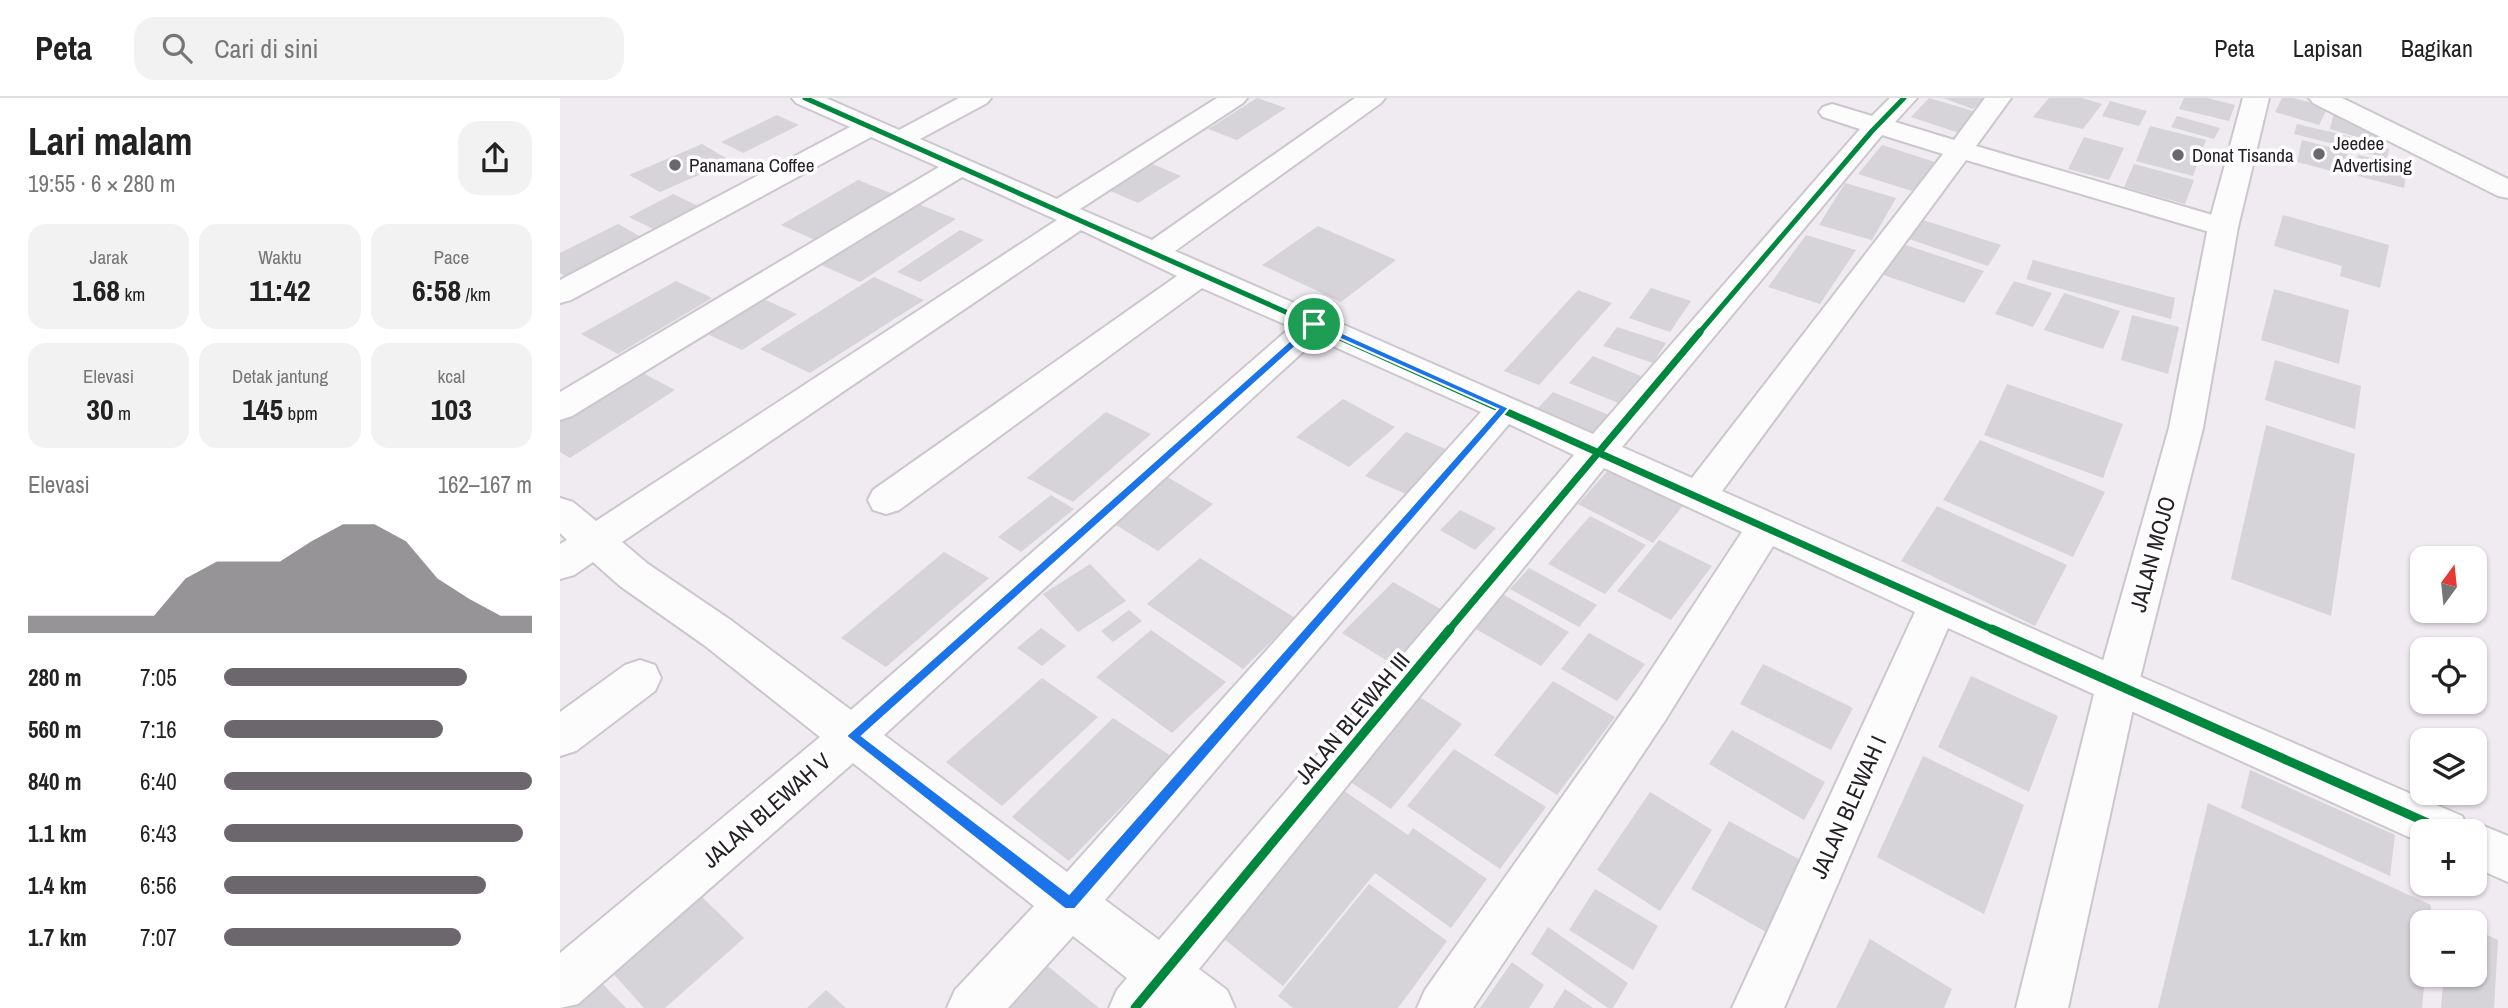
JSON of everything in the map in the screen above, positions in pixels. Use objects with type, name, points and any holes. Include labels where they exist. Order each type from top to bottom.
[{"type":"street","points":[[805,98],[2419,819]]},
{"type":"street","points":[[560,293],[885,133],[978,98]]},
{"type":"street","points":[[560,564],[1234,98]]},
{"type":"street","points":[[1154,252],[1372,98]]},
{"type":"street","name":"JALAN BLEWAH III","points":[[1149,990],[1597,452],[1877,125],[1904,98]]},
{"type":"street","points":[[1698,497],[1998,98]]},
{"type":"street","name":"JALAN MOJO","points":[[2042,1008],[2117,686],[2186,428],[2222,227],[2256,98]]},
{"type":"street","points":[[2322,98],[2508,190]]},
{"type":"street","points":[[1832,111],[2222,227]]},
{"type":"street","points":[[560,408],[959,167]]},
{"type":"street","points":[[886,500],[1199,275]]},
{"type":"street","name":"JALAN BLEWAH V","points":[[560,986],[853,736],[1314,324]]},
{"type":"street","points":[[973,1008],[1070,904],[1504,408]]},
{"type":"street","points":[[560,512],[634,575],[718,633],[1070,904],[1149,990],[1209,1008]]},
{"type":"street","points":[[1443,1008],[1651,706],[1765,527]]},
{"type":"street","name":"JALAN BLEWAH I","points":[[1758,1008],[1938,605]]},
{"type":"street","points":[[560,737],[640,678]]},
{"type":"street","points":[[2487,850],[2508,859]]},
{"type":"building","points":[[1257,98],[1286,108],[1237,140],[1208,129]]},
{"type":"building","points":[[1929,98],[1980,113],[1962,134],[1911,117]]},
{"type":"building","points":[[1943,98],[1985,98],[1973,109]]},
{"type":"building","points":[[2049,98],[2082,98],[2102,104],[2083,129],[2033,117]]},
{"type":"building","points":[[2184,98],[2207,98],[2235,105],[2229,121],[2179,109]]},
{"type":"building","points":[[2282,98],[2293,98],[2328,107],[2319,125],[2275,112]]},
{"type":"building","points":[[2110,101],[2147,111],[2139,126],[2102,116]]},
{"type":"building","points":[[2334,112],[2381,127],[2383,145],[2330,129]]},
{"type":"building","points":[[777,115],[799,125],[743,153],[721,142]]},
{"type":"building","points":[[2177,116],[2220,128],[2214,139],[2171,127]]},
{"type":"building","points":[[2297,124],[2356,138],[2354,149],[2294,134]]},
{"type":"building","points":[[2150,126],[2206,140],[2193,176],[2136,161]]},
{"type":"building","points":[[2084,137],[2124,148],[2109,180],[2068,169]]},
{"type":"building","points":[[2302,140],[2348,152],[2343,174],[2297,162]]},
{"type":"building","points":[[2368,143],[2389,149],[2387,158],[2366,153]]},
{"type":"building","points":[[702,144],[731,161],[660,192],[629,175]]},
{"type":"building","points":[[1882,145],[1935,162],[1912,191],[1858,174]]},
{"type":"building","points":[[2358,155],[2407,166],[2404,188],[2354,175]]},
{"type":"building","points":[[1150,163],[1181,176],[1138,203],[1106,189]]},
{"type":"building","points":[[2134,164],[2194,180],[2185,204],[2124,187]]},
{"type":"building","points":[[858,180],[893,194],[815,240],[781,225]]},
{"type":"building","points":[[1845,183],[1896,198],[1872,240],[1819,225]]},
{"type":"building","points":[[673,194],[704,209],[659,232],[629,217]]},
{"type":"building","points":[[918,204],[956,219],[860,282],[821,265]]},
{"type":"building","points":[[2283,215],[2389,245],[2380,288],[2340,276],[2342,266],[2274,246]]},
{"type":"building","points":[[1923,220],[2001,245],[1988,266],[1909,239]]},
{"type":"building","points":[[618,224],[643,238],[567,277],[560,273],[560,253]]},
{"type":"building","points":[[1318,226],[1396,260],[1341,302],[1262,265]]},
{"type":"building","points":[[960,230],[984,240],[920,282],[897,272]]},
{"type":"building","points":[[1806,235],[1856,250],[1820,304],[1768,287]]},
{"type":"building","points":[[1900,243],[1984,271],[1964,303],[1878,273]]},
{"type":"building","points":[[2033,260],[2175,298],[2171,319],[2026,279]]},
{"type":"building","points":[[874,277],[924,300],[810,373],[760,349]]},
{"type":"building","points":[[676,281],[712,298],[618,354],[581,334]]},
{"type":"building","points":[[2014,281],[2052,293],[2033,327],[1995,314]]},
{"type":"building","points":[[1651,288],[1691,301],[1670,332],[1629,318]]},
{"type":"building","points":[[2274,289],[2349,310],[2339,364],[2261,340]]},
{"type":"building","points":[[1578,290],[1612,303],[1539,385],[1504,371]]},
{"type":"building","points":[[2064,293],[2120,311],[2103,349],[2044,330]]},
{"type":"building","points":[[761,298],[797,314],[742,350],[705,333]]},
{"type":"building","points":[[2132,315],[2179,327],[2168,374],[2121,360]]},
{"type":"building","points":[[1617,327],[1666,343],[1653,363],[1603,346]]},
{"type":"building","points":[[1593,356],[1648,379],[1626,406],[1569,383]]},
{"type":"building","points":[[2275,360],[2361,386],[2355,429],[2265,400]]},
{"type":"building","points":[[635,369],[675,390],[570,458],[560,452],[560,416]]},
{"type":"building","points":[[2007,384],[2123,424],[2103,478],[1984,435]]},
{"type":"building","points":[[1553,392],[1609,415],[1594,434],[1537,409]]},
{"type":"building","points":[[1343,399],[1395,427],[1349,467],[1296,437]]},
{"type":"building","points":[[1106,412],[1151,434],[1073,502],[1027,478]]},
{"type":"building","points":[[2266,425],[2355,454],[2331,616],[2231,579]]},
{"type":"building","points":[[1406,432],[1448,450],[1408,495],[1365,476]]},
{"type":"building","points":[[1980,440],[2105,492],[2073,557],[1943,500]]},
{"type":"building","points":[[1611,467],[1685,503],[1653,543],[1578,504]]},
{"type":"building","points":[[1164,475],[1213,504],[1158,551],[1108,520]]},
{"type":"building","points":[[1051,495],[1074,509],[1021,552],[998,537]]},
{"type":"building","points":[[1937,506],[2067,565],[2035,626],[1901,561]]},
{"type":"building","points":[[1460,510],[1496,528],[1475,550],[1440,530]]},
{"type":"building","points":[[1590,516],[1646,545],[1605,594],[1548,564]]},
{"type":"building","points":[[1659,540],[1712,566],[1671,620],[1617,591]]},
{"type":"building","points":[[944,552],[989,578],[886,667],[841,638]]},
{"type":"building","points":[[1200,558],[1295,618],[1243,669],[1147,604]]},
{"type":"building","points":[[1090,564],[1126,601],[1078,632],[1043,594]]},
{"type":"building","points":[[1529,568],[1597,605],[1579,627],[1510,589]]},
{"type":"building","points":[[1393,582],[1444,611],[1394,665],[1342,633]]},
{"type":"building","points":[[1497,591],[1569,632],[1541,666],[1467,624]]},
{"type":"building","points":[[1129,610],[1142,621],[1113,642],[1101,631]]},
{"type":"building","points":[[1041,628],[1066,646],[1042,666],[1017,648]]},
{"type":"building","points":[[1151,630],[1226,682],[1172,733],[1096,677]]},
{"type":"building","points":[[1589,633],[1645,664],[1617,701],[1561,669]]},
{"type":"building","points":[[1763,664],[1853,708],[1831,750],[1740,704]]},
{"type":"building","points":[[1971,676],[2058,716],[2029,792],[1938,747]]},
{"type":"building","points":[[1042,678],[1098,717],[1002,806],[946,762]]},
{"type":"building","points":[[1553,681],[1615,717],[1557,795],[1494,755]]},
{"type":"building","points":[[1410,691],[1462,724],[1391,809],[1337,773]]},
{"type":"building","points":[[1113,718],[1171,756],[1069,861],[1012,817]]},
{"type":"building","points":[[1732,730],[1825,782],[1804,820],[1709,764]]},
{"type":"building","points":[[1454,749],[1546,807],[1500,869],[1407,806]]},
{"type":"building","points":[[1923,756],[2024,805],[1984,914],[1877,857]]},
{"type":"building","points":[[2250,770],[2395,835],[2390,876],[2241,808]]},
{"type":"building","points":[[1340,788],[1408,835],[1413,828],[1487,879],[1451,928],[1375,873],[1283,986],[1214,931]]},
{"type":"building","points":[[1650,792],[1712,830],[1660,911],[1597,870]]},
{"type":"building","points":[[2208,803],[2431,905],[2431,910],[2410,910],[2410,987],[2424,987],[2422,1008],[2158,1008]]},
{"type":"building","points":[[1729,821],[1813,867],[1778,939],[1691,889]]},
{"type":"building","points":[[1369,884],[1447,941],[1398,1008],[1293,1008],[1278,996]]},
{"type":"building","points":[[1595,889],[1658,926],[1633,970],[1569,930]]},
{"type":"building","points":[[700,895],[744,938],[665,1008],[644,1008],[610,970]]},
{"type":"building","points":[[1548,927],[1628,983],[1613,1008],[1608,1008],[1531,954]]},
{"type":"building","points":[[2487,935],[2498,940],[2494,1008],[2441,1008],[2443,987],[2487,987]]},
{"type":"building","points":[[1870,939],[1952,989],[1944,1008],[1836,1008]]},
{"type":"building","points":[[1512,962],[1544,985],[1529,1008],[1480,1008]]},
{"type":"building","points":[[1044,963],[1099,1008],[1001,1008]]},
{"type":"building","points":[[591,972],[626,1008],[560,1008],[560,998]]},
{"type":"building","points":[[1565,989],[1593,1008],[1553,1008]]},
{"type":"building","points":[[826,990],[846,1008],[807,1008]]},
{"type":"cycle path","points":[[805,98],[2419,819]]},
{"type":"cycle path","points":[[1135,1008],[1597,452],[1872,131],[1904,98]]},
{"type":"place","name":"Jeedee Advertising","points":[[2319,154]]},
{"type":"place","name":"Donat Tisanda","points":[[2178,155]]},
{"type":"place","name":"Panamana Coffee","points":[[675,165]]},
{"type":"route","points":[[1314,324],[1504,408],[1070,904],[853,736],[1314,324]]}]
